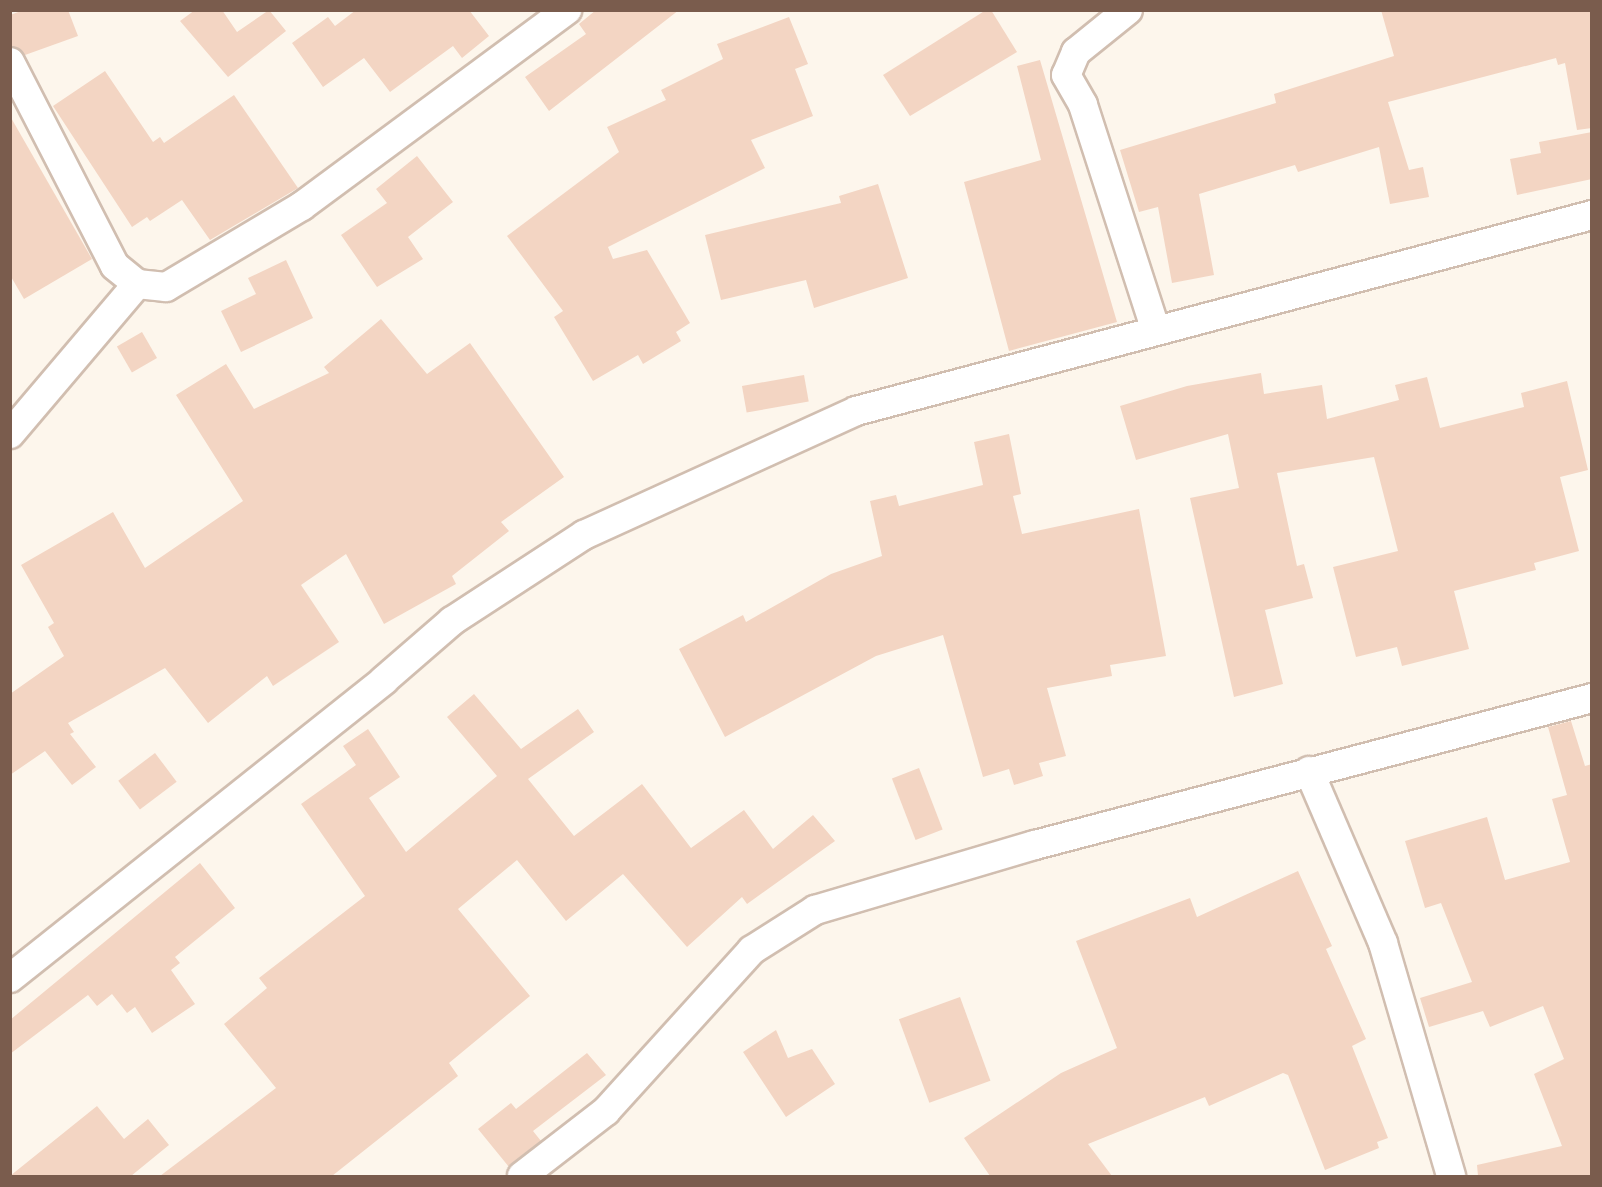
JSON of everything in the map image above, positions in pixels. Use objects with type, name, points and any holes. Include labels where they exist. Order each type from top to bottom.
[{"type":"street","points":[[10,62],[115,266],[136,284],[166,287],[302,206],[567,10]]},
{"type":"street","points":[[1128,10],[1076,52],[1066,75],[1083,105],[1156,331]]},
{"type":"street","points":[[10,978],[384,680],[452,621],[584,535],[856,411],[1592,215]]},
{"type":"street","points":[[10,434],[136,284]]},
{"type":"street","points":[[522,1176],[606,1111],[752,950],[815,910],[1309,771],[1592,698]]},
{"type":"street","points":[[1309,771],[1383,943],[1446,1175]]},
{"type":"building","points":[[24,10],[68,10],[78,36],[25,55],[10,46],[10,15]]},
{"type":"building","points":[[195,10],[222,10],[237,32],[269,10],[286,31],[228,77],[180,21]]},
{"type":"building","points":[[356,10],[469,10],[489,36],[462,58],[453,46],[390,92],[364,58],[323,87],[292,43],[328,17],[335,26]]},
{"type":"building","points":[[596,10],[679,10],[549,111],[525,77],[586,34],[579,24]]},
{"type":"building","points":[[986,10],[991,10],[1017,52],[910,116],[883,75]]},
{"type":"building","points":[[1381,10],[1592,10],[1592,128],[1577,130],[1565,63],[1558,65],[1556,58],[1388,102],[1409,170],[1423,167],[1429,197],[1390,204],[1379,147],[1298,172],[1295,165],[1199,194],[1214,275],[1172,283],[1158,207],[1139,212],[1120,150],[1276,103],[1274,94],[1394,56]]},
{"type":"building","points":[[789,17],[808,64],[795,69],[813,116],[751,140],[765,168],[608,247],[613,259],[647,250],[690,323],[676,332],[681,341],[643,364],[638,355],[593,381],[554,317],[563,311],[507,236],[619,152],[607,127],[666,100],[661,90],[723,59],[717,44]]},
{"type":"building","points":[[1040,60],[1117,322],[1009,351],[964,182],[1041,160],[1017,66]]},
{"type":"building","points":[[105,71],[153,142],[160,137],[164,143],[234,95],[298,188],[210,240],[182,200],[150,221],[147,217],[132,227],[53,106]]},
{"type":"building","points":[[10,116],[92,259],[24,299],[10,275]]},
{"type":"building","points":[[1592,132],[1592,179],[1517,195],[1510,159],[1541,153],[1539,142]]},
{"type":"building","points":[[417,156],[453,202],[408,237],[423,259],[377,287],[341,235],[387,203],[376,189]]},
{"type":"building","points":[[878,184],[908,278],[814,308],[806,280],[721,300],[705,235],[841,203],[839,196]]},
{"type":"building","points":[[286,260],[313,318],[241,352],[221,311],[256,294],[248,278]]},
{"type":"building","points":[[381,319],[427,374],[470,343],[564,477],[501,522],[509,531],[452,576],[456,584],[384,624],[346,554],[301,585],[339,642],[273,686],[267,676],[208,723],[165,668],[68,723],[74,732],[70,734],[96,767],[72,785],[45,751],[10,775],[10,694],[64,656],[48,627],[54,623],[21,565],[113,512],[145,568],[243,501],[176,395],[226,364],[254,409],[329,373],[324,367]]},
{"type":"building","points":[[142,332],[157,358],[132,372],[117,346]]},
{"type":"building","points":[[1261,373],[1264,394],[1322,385],[1327,419],[1399,400],[1395,385],[1427,377],[1440,428],[1524,407],[1521,393],[1567,381],[1588,470],[1560,477],[1579,551],[1534,563],[1536,570],[1454,591],[1469,649],[1402,666],[1397,647],[1356,657],[1333,567],[1398,551],[1374,457],[1277,473],[1297,566],[1304,564],[1313,598],[1265,610],[1283,684],[1234,697],[1190,498],[1239,488],[1228,434],[1136,460],[1120,406],[1187,386]]},
{"type":"building","points":[[804,375],[809,402],[747,413],[742,386]]},
{"type":"building","points":[[1009,434],[1021,494],[1013,496],[1022,534],[1139,509],[1166,656],[1110,665],[1112,676],[1047,688],[1066,756],[1039,763],[1043,776],[1014,785],[1009,769],[983,777],[943,635],[876,656],[725,737],[679,649],[743,615],[746,622],[831,574],[882,556],[870,501],[896,495],[899,506],[983,485],[974,442]]},
{"type":"building","points":[[474,694],[521,749],[578,709],[594,732],[528,779],[574,836],[642,784],[691,848],[744,810],[773,849],[813,815],[835,841],[747,904],[742,897],[687,947],[623,874],[566,921],[517,860],[458,909],[530,996],[449,1063],[458,1076],[332,1176],[160,1176],[276,1088],[224,1024],[267,988],[259,978],[365,896],[301,804],[356,765],[343,746],[368,729],[400,777],[369,798],[406,852],[497,776],[447,717]]},
{"type":"building","points":[[1571,721],[1585,766],[1592,764],[1592,1176],[1478,1176],[1477,1165],[1562,1146],[1534,1074],[1564,1059],[1543,1006],[1490,1027],[1483,1011],[1429,1027],[1420,998],[1472,982],[1441,903],[1425,908],[1405,841],[1487,817],[1505,880],[1570,862],[1552,799],[1567,795],[1548,727]]},
{"type":"building","points":[[155,753],[177,782],[140,809],[118,781]]},
{"type":"building","points":[[919,768],[943,830],[916,840],[892,778]]},
{"type":"building","points":[[200,863],[235,908],[175,957],[180,963],[171,970],[195,1004],[152,1033],[135,1007],[127,1013],[112,994],[97,1006],[88,995],[10,1054],[10,1020]]},
{"type":"building","points":[[1298,871],[1332,946],[1326,949],[1366,1039],[1352,1046],[1388,1138],[1377,1142],[1379,1148],[1325,1170],[1288,1075],[1283,1073],[1209,1106],[1205,1097],[1088,1144],[1112,1176],[990,1176],[964,1138],[1061,1073],[1117,1048],[1076,941],[1190,898],[1197,917]]},
{"type":"building","points":[[960,997],[990,1081],[929,1103],[899,1019]]},
{"type":"building","points":[[776,1030],[788,1058],[812,1049],[835,1084],[786,1117],[743,1052]]},
{"type":"building","points":[[587,1053],[606,1075],[533,1131],[541,1141],[509,1167],[478,1129],[511,1103],[516,1109]]},
{"type":"building","points":[[97,1106],[124,1139],[148,1119],[169,1145],[131,1176],[10,1176]]}]
